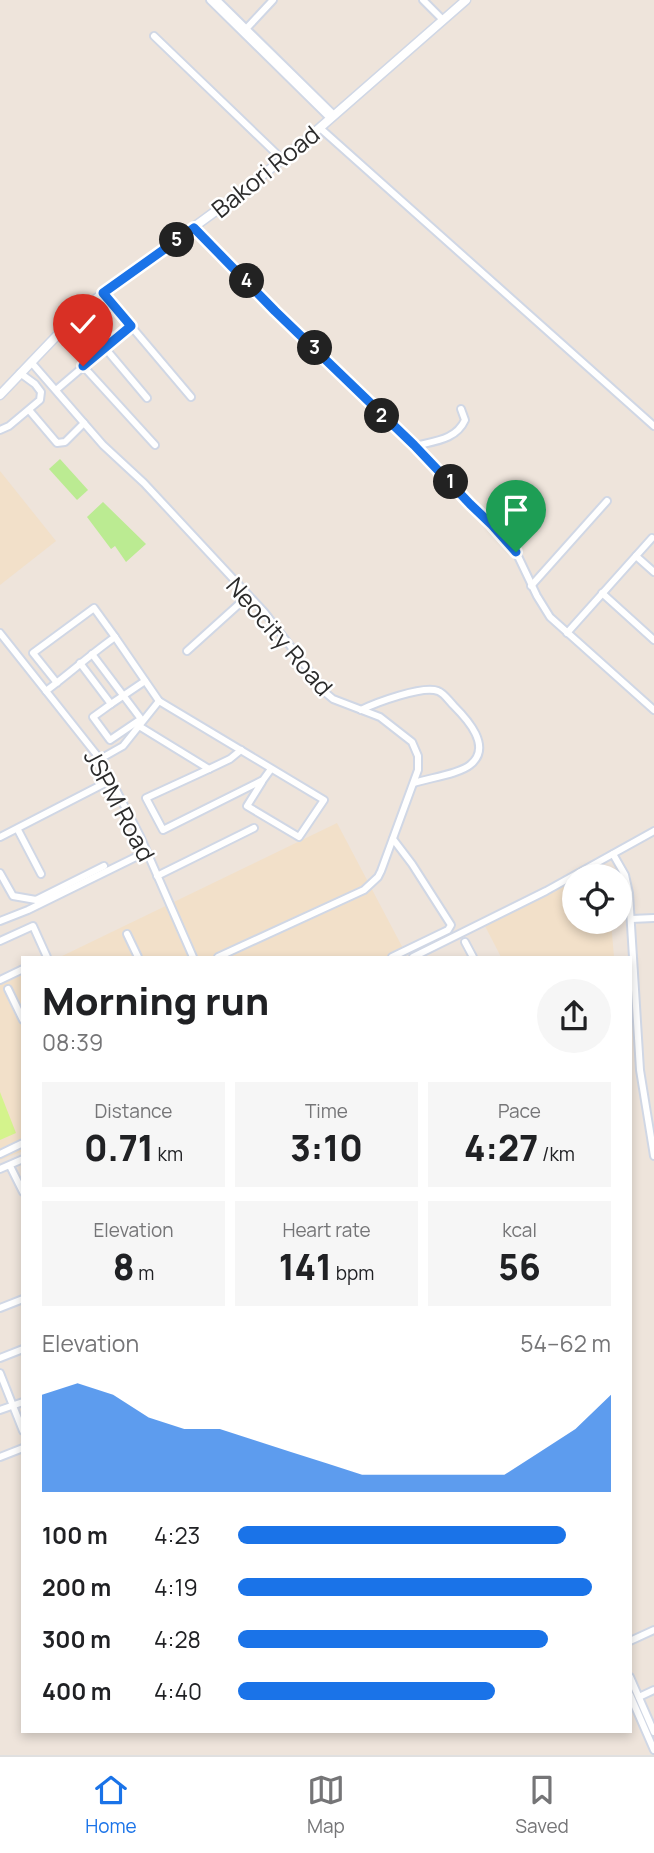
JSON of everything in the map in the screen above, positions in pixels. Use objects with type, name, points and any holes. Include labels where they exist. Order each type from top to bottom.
[{"type":"street","points":[[210,0],[332,117]]},
{"type":"street","points":[[217,0],[332,117]]},
{"type":"street","points":[[246,29],[273,0]]},
{"type":"street","points":[[422,0],[443,20]]},
{"type":"street","name":"Bakori Road","points":[[0,395],[66,326],[103,293],[194,228],[282,159],[466,0]]},
{"type":"street","points":[[154,36],[282,159]]},
{"type":"street","points":[[320,128],[654,426]]},
{"type":"street","points":[[194,228],[275,311],[415,446],[510,544],[550,617],[654,710]]},
{"type":"street","points":[[103,293],[191,397]]},
{"type":"street","points":[[56,390],[131,326]]},
{"type":"street","points":[[105,348],[147,398]]},
{"type":"street","name":"Neocity Road","points":[[31,362],[113,456],[144,483],[265,613],[327,694],[380,717],[412,742],[419,762],[414,782],[377,877],[364,890],[220,956]]},
{"type":"street","points":[[83,366],[155,445]]},
{"type":"street","points":[[0,430],[40,400],[41,393],[35,384],[20,373]]},
{"type":"street","points":[[415,446],[453,436],[465,420],[461,409]]},
{"type":"street","points":[[29,410],[57,443],[65,442],[84,423]]},
{"type":"street","points":[[531,586],[607,501]]},
{"type":"street","points":[[567,633],[652,538]]},
{"type":"street","points":[[636,556],[654,572]]},
{"type":"street","points":[[602,593],[654,640]]},
{"type":"street","points":[[187,651],[248,596]]},
{"type":"street","points":[[57,683],[33,653],[94,608],[159,701],[324,800],[299,837],[247,806],[271,769]]},
{"type":"street","name":"JSPM Road","points":[[0,633],[100,759],[193,956]]},
{"type":"street","points":[[46,691],[115,636]]},
{"type":"street","points":[[92,654],[141,723],[209,769]]},
{"type":"street","points":[[80,663],[111,704]]},
{"type":"street","points":[[141,723],[110,740],[93,717],[145,681]]},
{"type":"street","points":[[361,710],[385,699],[434,690],[442,694],[471,726],[479,751],[469,766],[414,782]]},
{"type":"street","points":[[100,759],[123,746],[159,701]]},
{"type":"street","points":[[241,750],[230,759],[146,799],[163,830],[263,780]]},
{"type":"street","points":[[0,837],[111,780]]},
{"type":"street","points":[[157,876],[254,828]]},
{"type":"street","points":[[18,830],[41,874]]},
{"type":"street","points":[[415,956],[546,891],[654,831]]},
{"type":"street","points":[[393,839],[451,925],[448,930],[394,956]]},
{"type":"street","points":[[0,921],[146,852]]},
{"type":"street","points":[[613,854],[619,864]]},
{"type":"street","points":[[0,873],[13,896],[36,900],[104,866]]},
{"type":"street","points":[[632,919],[654,918]]},
{"type":"street","points":[[0,941],[33,926],[47,956]]},
{"type":"street","points":[[127,934],[138,956]]},
{"type":"street","points":[[632,934],[640,1070],[654,1156]]},
{"type":"street","points":[[465,942],[472,956]]},
{"type":"street","points":[[0,980],[21,971]]},
{"type":"street","points":[[8,989],[21,1016]]},
{"type":"street","points":[[632,1074],[640,1070]]},
{"type":"street","points":[[0,1154],[21,1144]]},
{"type":"street","points":[[0,1169],[21,1160]]},
{"type":"street","points":[[10,1166],[21,1188]]},
{"type":"street","points":[[0,1308],[21,1300]]},
{"type":"street","points":[[0,1358],[21,1350]]},
{"type":"street","points":[[0,1374],[21,1427]]},
{"type":"street","points":[[0,1410],[21,1403]]},
{"type":"street","points":[[0,1457],[21,1449]]},
{"type":"street","points":[[632,1640],[654,1630]]},
{"type":"street","points":[[633,1698],[654,1690]]},
{"type":"street","points":[[633,1698],[654,1732]]},
{"type":"street","points":[[633,1698],[654,1750]]},
{"type":"shaded area","points":[[0,471],[56,541],[0,585]]},
{"type":"shaded area","points":[[337,823],[406,954],[401,956],[62,956]]},
{"type":"shaded area","points":[[562,885],[562,934],[612,934],[614,956],[500,956],[485,926]]},
{"type":"shaded area","points":[[21,976],[21,1152],[0,1160],[0,984]]},
{"type":"green space","points":[[60,459],[88,490],[77,500],[49,469]]},
{"type":"green space","points":[[103,502],[146,544],[126,562],[115,546],[111,549],[87,517]]},
{"type":"green space","points":[[0,1092],[16,1133],[0,1140]]},
{"type":"route","points":[[83,366],[131,326],[103,293],[194,228],[275,311],[344,375],[366,401],[414,445],[516,552]]}]
